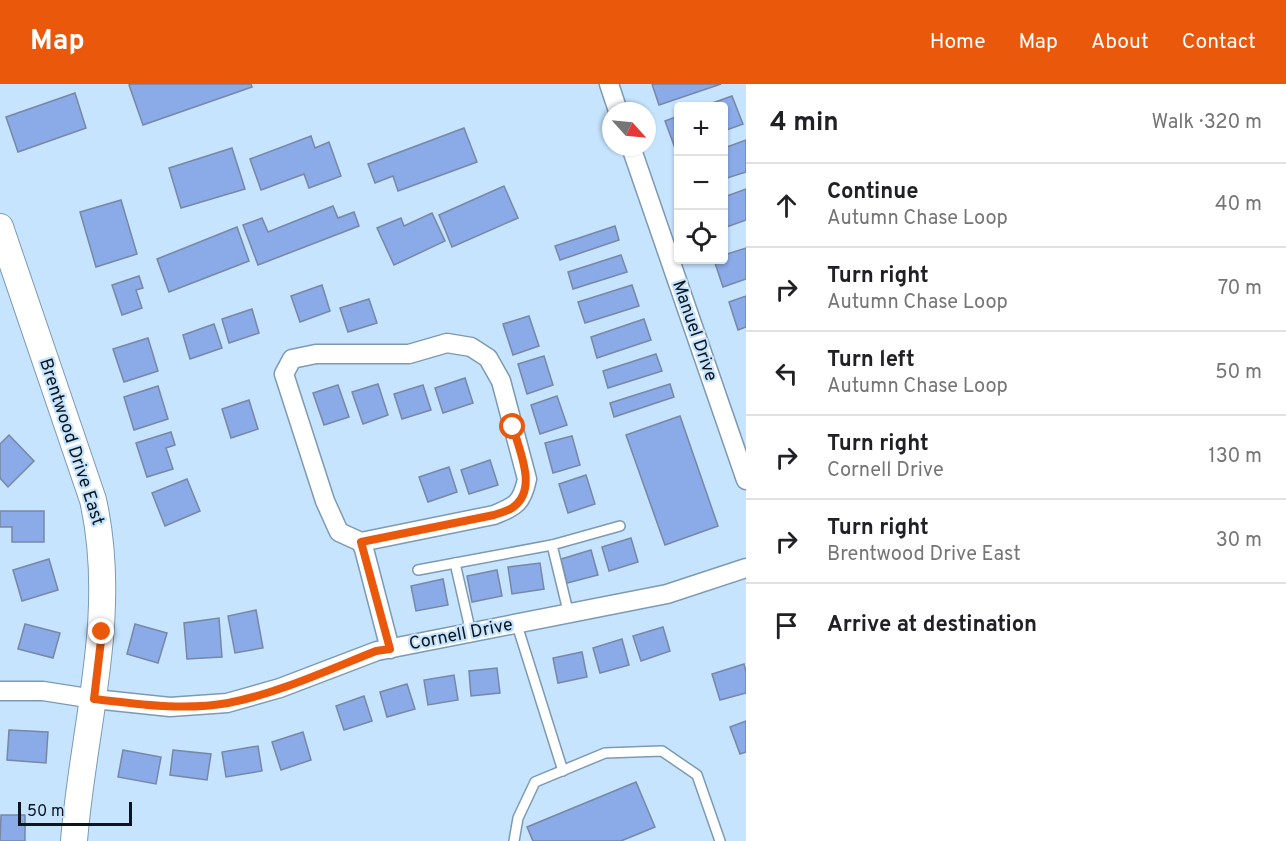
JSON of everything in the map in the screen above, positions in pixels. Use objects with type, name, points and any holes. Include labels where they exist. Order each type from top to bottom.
[{"type":"street","points":[[609,84],[615,102]]},
{"type":"street","name":"Manuel Drive","points":[[634,156],[746,480]]},
{"type":"street","name":"Brentwood Drive East","points":[[2,240],[93,500],[98,521],[104,583],[102,632],[74,841]]},
{"type":"street","points":[[447,343],[471,347],[488,358],[501,381],[527,479],[523,495],[513,507],[494,515],[361,542],[339,532],[325,501],[284,374],[292,359],[316,354],[409,354],[447,343]]},
{"type":"street","points":[[361,542],[390,649]]},
{"type":"street","name":"Cornell Drive","points":[[0,691],[43,691],[170,707],[227,703],[280,688],[376,651],[667,594],[746,568]]},
{"type":"lane","points":[[418,570],[552,545],[620,526]]},
{"type":"lane","points":[[552,545],[569,615]]},
{"type":"lane","points":[[455,563],[471,633]]},
{"type":"lane","points":[[517,625],[563,771]]},
{"type":"lane","points":[[514,841],[518,818],[535,782],[605,753],[662,751],[697,775],[720,841]]},
{"type":"building","points":[[251,84],[252,87],[143,125],[129,85]]},
{"type":"building","points":[[652,84],[721,84],[659,105]]},
{"type":"building","points":[[75,93],[86,128],[18,152],[6,117]]},
{"type":"building","points":[[732,96],[743,124],[728,130],[728,102],[715,102]]},
{"type":"building","points":[[674,118],[674,145],[665,121]]},
{"type":"building","points":[[464,128],[477,162],[398,191],[393,176],[375,183],[368,164]]},
{"type":"building","points":[[311,136],[315,148],[329,142],[341,176],[309,188],[304,174],[261,190],[250,159]]},
{"type":"building","points":[[746,140],[746,172],[728,178],[728,156],[728,147]]},
{"type":"building","points":[[232,148],[245,189],[181,208],[169,168]]},
{"type":"building","points":[[504,186],[518,218],[452,247],[439,215]]},
{"type":"building","points":[[746,189],[746,220],[728,227],[728,210],[728,196]]},
{"type":"building","points":[[121,200],[137,254],[96,267],[80,212]]},
{"type":"building","points":[[333,206],[338,218],[354,212],[359,226],[258,265],[243,225],[262,218],[268,232]]},
{"type":"building","points":[[432,213],[445,241],[394,265],[377,228],[401,218],[404,226]]},
{"type":"building","points":[[615,226],[619,240],[560,260],[555,246]]},
{"type":"building","points":[[237,227],[249,261],[169,292],[157,259]]},
{"type":"building","points":[[746,248],[746,279],[723,287],[715,264],[728,264],[728,254]]},
{"type":"building","points":[[621,255],[627,272],[573,289],[568,272]]},
{"type":"building","points":[[139,276],[143,288],[136,290],[142,308],[122,315],[112,285]]},
{"type":"building","points":[[322,285],[330,311],[300,322],[291,296]]},
{"type":"building","points":[[632,285],[639,306],[585,323],[578,302]]},
{"type":"building","points":[[746,296],[746,327],[738,330],[729,302]]},
{"type":"building","points":[[369,299],[377,323],[348,332],[340,308]]},
{"type":"building","points":[[252,309],[259,333],[229,343],[222,319]]},
{"type":"building","points":[[529,316],[539,346],[513,355],[503,324]]},
{"type":"building","points":[[644,319],[651,340],[597,358],[591,337]]},
{"type":"building","points":[[214,324],[222,348],[190,359],[183,335]]},
{"type":"building","points":[[148,338],[158,371],[124,382],[113,349]]},
{"type":"building","points":[[656,354],[662,371],[608,388],[603,371]]},
{"type":"building","points":[[544,356],[553,385],[527,394],[518,364]]},
{"type":"building","points":[[465,378],[473,403],[443,413],[435,388]]},
{"type":"building","points":[[378,384],[388,415],[363,424],[352,392]]},
{"type":"building","points":[[670,384],[674,397],[614,417],[610,403]]},
{"type":"building","points":[[338,385],[349,417],[324,425],[313,393]]},
{"type":"building","points":[[423,385],[431,410],[402,419],[394,394]]},
{"type":"building","points":[[158,386],[168,419],[134,430],[124,397]]},
{"type":"building","points":[[557,396],[567,425],[540,434],[531,405]]},
{"type":"building","points":[[249,400],[258,429],[231,438],[222,409]]},
{"type":"building","points":[[680,416],[718,526],[665,545],[626,435]]},
{"type":"building","points":[[171,432],[175,445],[166,448],[173,469],[147,477],[136,443]]},
{"type":"building","points":[[9,435],[34,461],[8,487],[0,478],[0,444]]},
{"type":"building","points":[[572,436],[580,465],[553,473],[545,443]]},
{"type":"building","points":[[490,460],[498,485],[469,494],[461,470]]},
{"type":"building","points":[[449,467],[457,492],[428,502],[419,477]]},
{"type":"building","points":[[586,475],[595,504],[568,513],[559,484]]},
{"type":"building","points":[[187,479],[200,511],[165,526],[152,493]]},
{"type":"building","points":[[0,511],[44,511],[44,542],[12,542],[12,527],[0,527]]},
{"type":"building","points":[[631,538],[638,562],[609,571],[602,547]]},
{"type":"building","points":[[591,550],[598,575],[567,583],[561,559]]},
{"type":"building","points":[[49,559],[58,590],[22,601],[13,570]]},
{"type":"building","points":[[540,563],[544,589],[512,594],[508,567]]},
{"type":"building","points":[[497,570],[502,596],[472,602],[467,576]]},
{"type":"building","points":[[443,579],[448,605],[416,611],[411,586]]},
{"type":"building","points":[[256,610],[263,648],[235,653],[228,616]]},
{"type":"building","points":[[219,618],[222,657],[187,659],[184,623]]},
{"type":"building","points":[[25,624],[60,633],[53,658],[18,649]]},
{"type":"building","points":[[135,624],[167,633],[158,663],[127,654]]},
{"type":"building","points":[[663,627],[670,651],[641,661],[633,636]]},
{"type":"building","points":[[622,639],[629,665],[600,673],[593,648]]},
{"type":"building","points":[[582,652],[587,677],[558,683],[553,658]]},
{"type":"building","points":[[744,664],[746,693],[720,700],[712,674]]},
{"type":"building","points":[[497,668],[500,693],[471,696],[469,671]]},
{"type":"building","points":[[454,675],[458,700],[428,705],[424,680]]},
{"type":"building","points":[[407,684],[415,709],[387,717],[380,692]]},
{"type":"building","points":[[364,696],[372,721],[344,730],[336,706]]},
{"type":"building","points":[[746,721],[746,752],[740,754],[730,727]]},
{"type":"building","points":[[9,730],[48,732],[46,763],[7,760]]},
{"type":"building","points":[[303,732],[311,760],[281,770],[272,742]]},
{"type":"building","points":[[258,746],[262,771],[226,777],[222,752]]},
{"type":"building","points":[[123,750],[161,757],[156,784],[118,777]]},
{"type":"building","points":[[173,750],[211,754],[207,780],[170,775]]},
{"type":"building","points":[[636,782],[655,827],[621,841],[533,841],[527,827]]},
{"type":"building","points":[[1,815],[25,815],[25,841],[0,841]]},
{"type":"route","points":[[102,632],[94,699],[170,707],[227,703],[280,688],[376,651],[390,649],[361,542],[494,515],[513,507],[523,495],[527,479],[513,427]]}]
